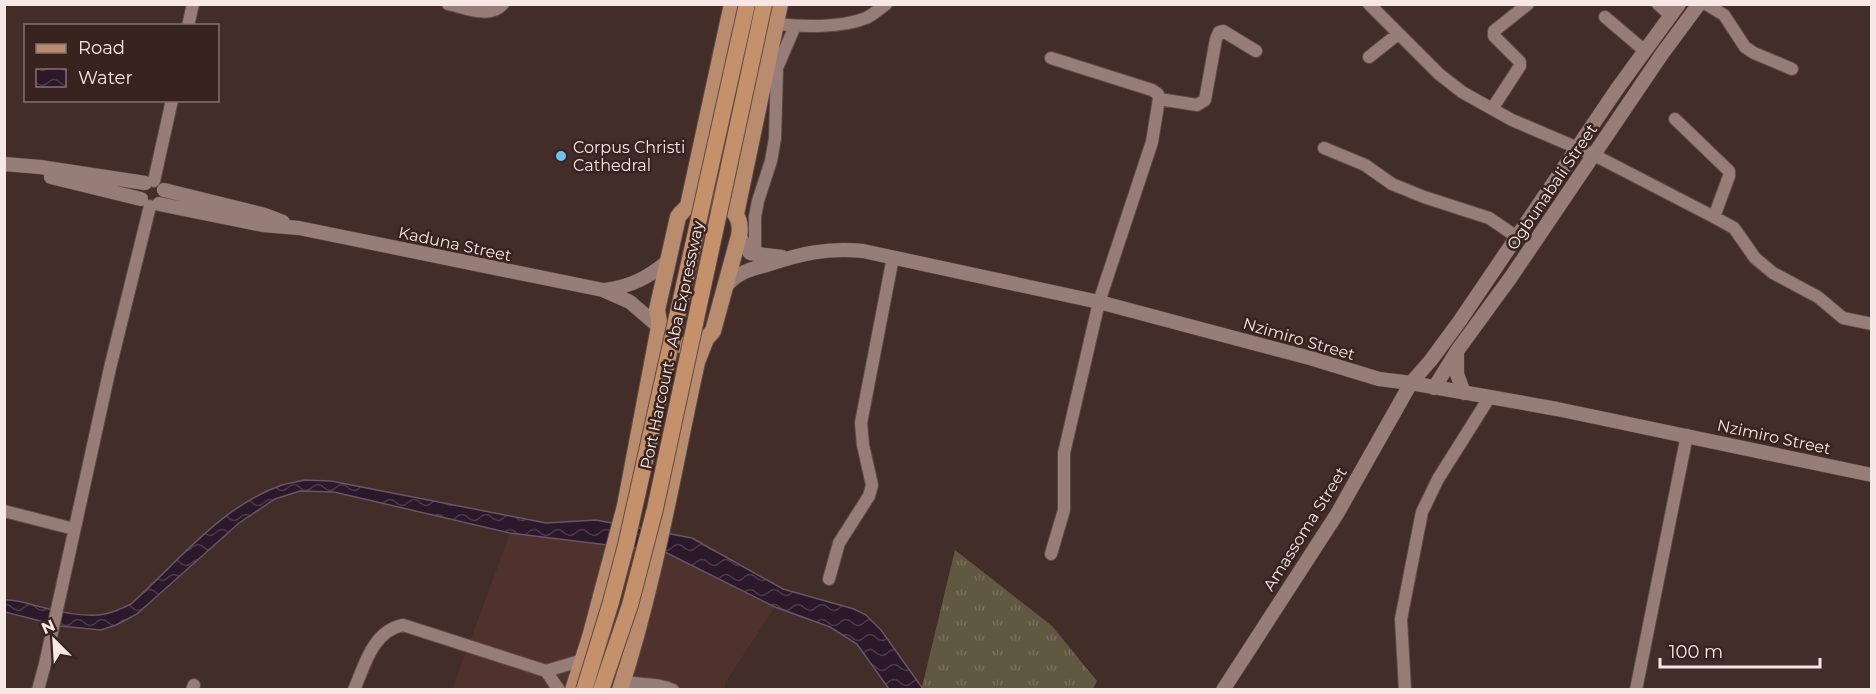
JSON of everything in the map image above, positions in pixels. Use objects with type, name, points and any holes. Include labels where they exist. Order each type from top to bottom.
[{"type":"highway","name":"Port Harcourt - Aba Expressway","points":[[584,690],[626,545],[747,4]]},
{"type":"highway","name":"Port Harcourt - Aba Expressway","points":[[601,690],[630,606],[655,509],[764,4]]},
{"type":"main road","points":[[688,206],[732,4]]},
{"type":"main road","points":[[736,214],[780,4]]},
{"type":"main road","points":[[621,685],[666,517],[697,362],[706,339],[716,325],[739,236],[740,224],[736,214],[728,206],[714,200],[700,201],[688,206],[678,217],[657,310],[661,333],[668,340],[680,345],[694,345],[706,339]]},
{"type":"main road","points":[[573,690],[613,556],[625,506],[659,327]]},
{"type":"street","points":[[188,24],[193,4]]},
{"type":"street","points":[[448,4],[488,13],[497,11],[503,4]]},
{"type":"street","points":[[777,24],[826,25],[860,20],[886,4]]},
{"type":"street","points":[[1369,4],[1439,74],[1462,92],[1512,120],[1594,155],[1714,216],[1734,228],[1755,258],[1773,273],[1818,297],[1843,318],[1872,324]]},
{"type":"street","points":[[1492,109],[1520,66],[1520,62],[1494,36],[1494,31],[1528,4]]},
{"type":"street","points":[[1658,4],[1674,10]]},
{"type":"street","name":"Ogbunabali Street","points":[[1434,388],[1457,351],[1699,4]]},
{"type":"street","points":[[1706,4],[1724,15],[1745,47],[1792,69]]},
{"type":"street","name":"Ogbunabali Street","points":[[1411,383],[1446,340],[1674,10]]},
{"type":"street","points":[[1605,17],[1645,51]]},
{"type":"street","points":[[755,255],[755,217],[775,138],[777,69],[795,26]]},
{"type":"street","points":[[1159,99],[1197,105],[1205,100],[1219,32],[1223,31],[1256,51]]},
{"type":"street","points":[[1369,57],[1398,34]]},
{"type":"street","points":[[1051,58],[1152,90],[1156,92],[1159,99],[1152,142],[1099,302],[1064,453],[1064,510],[1051,554]]},
{"type":"street","points":[[38,690],[172,102]]},
{"type":"street","points":[[1675,119],[1729,171],[1714,216]]},
{"type":"street","points":[[1324,148],[1365,165],[1392,184],[1489,218],[1517,237]]},
{"type":"street","name":"Kaduna Street","points":[[4,164],[24,167],[38,174],[265,215],[299,228],[603,290],[630,302],[659,327]]},
{"type":"street","points":[[739,236],[750,253],[787,258]]},
{"type":"street","name":"Nzimiro Street","points":[[726,286],[737,276],[751,269],[787,258],[819,250],[863,251],[1099,302],[1299,355],[1379,379],[1557,409],[1872,475]]},
{"type":"street","points":[[829,579],[840,543],[872,489],[861,423],[893,257]]},
{"type":"street","name":"Kaduna Street","points":[[603,290],[625,287],[641,280],[667,262]]},
{"type":"street","points":[[1457,351],[1457,374],[1464,393]]},
{"type":"street","name":"Amassoma Street","points":[[1222,690],[1336,514],[1411,383]]},
{"type":"street","points":[[1405,690],[1401,619],[1422,512],[1428,496],[1489,398]]},
{"type":"street","points":[[1636,690],[1687,435]]},
{"type":"street","points":[[4,511],[74,529]]},
{"type":"street","points":[[354,690],[376,642],[388,630],[403,626],[546,672],[583,660]]},
{"type":"street","points":[[546,672],[559,690]]},
{"type":"street","points":[[621,685],[664,685],[674,690]]},
{"type":"shaded area","points":[[510,533],[665,552],[775,607],[725,683],[725,689],[452,690]]},
{"type":"green space","points":[[955,550],[1052,626],[1097,681],[1093,689],[923,689]]},
{"type":"water","points":[[304,480],[331,481],[546,523],[596,520],[692,538],[783,589],[854,609],[866,615],[881,630],[923,689],[889,689],[857,644],[830,627],[775,607],[665,552],[510,533],[334,492],[300,491],[275,499],[239,523],[137,614],[116,625],[101,630],[60,626],[5,612],[5,600],[82,615],[105,614],[122,608],[131,604],[201,537],[239,507],[260,494],[282,485]]},
{"type":"place","name":"Corpus Christi Cathedral","points":[[561,156]]}]
